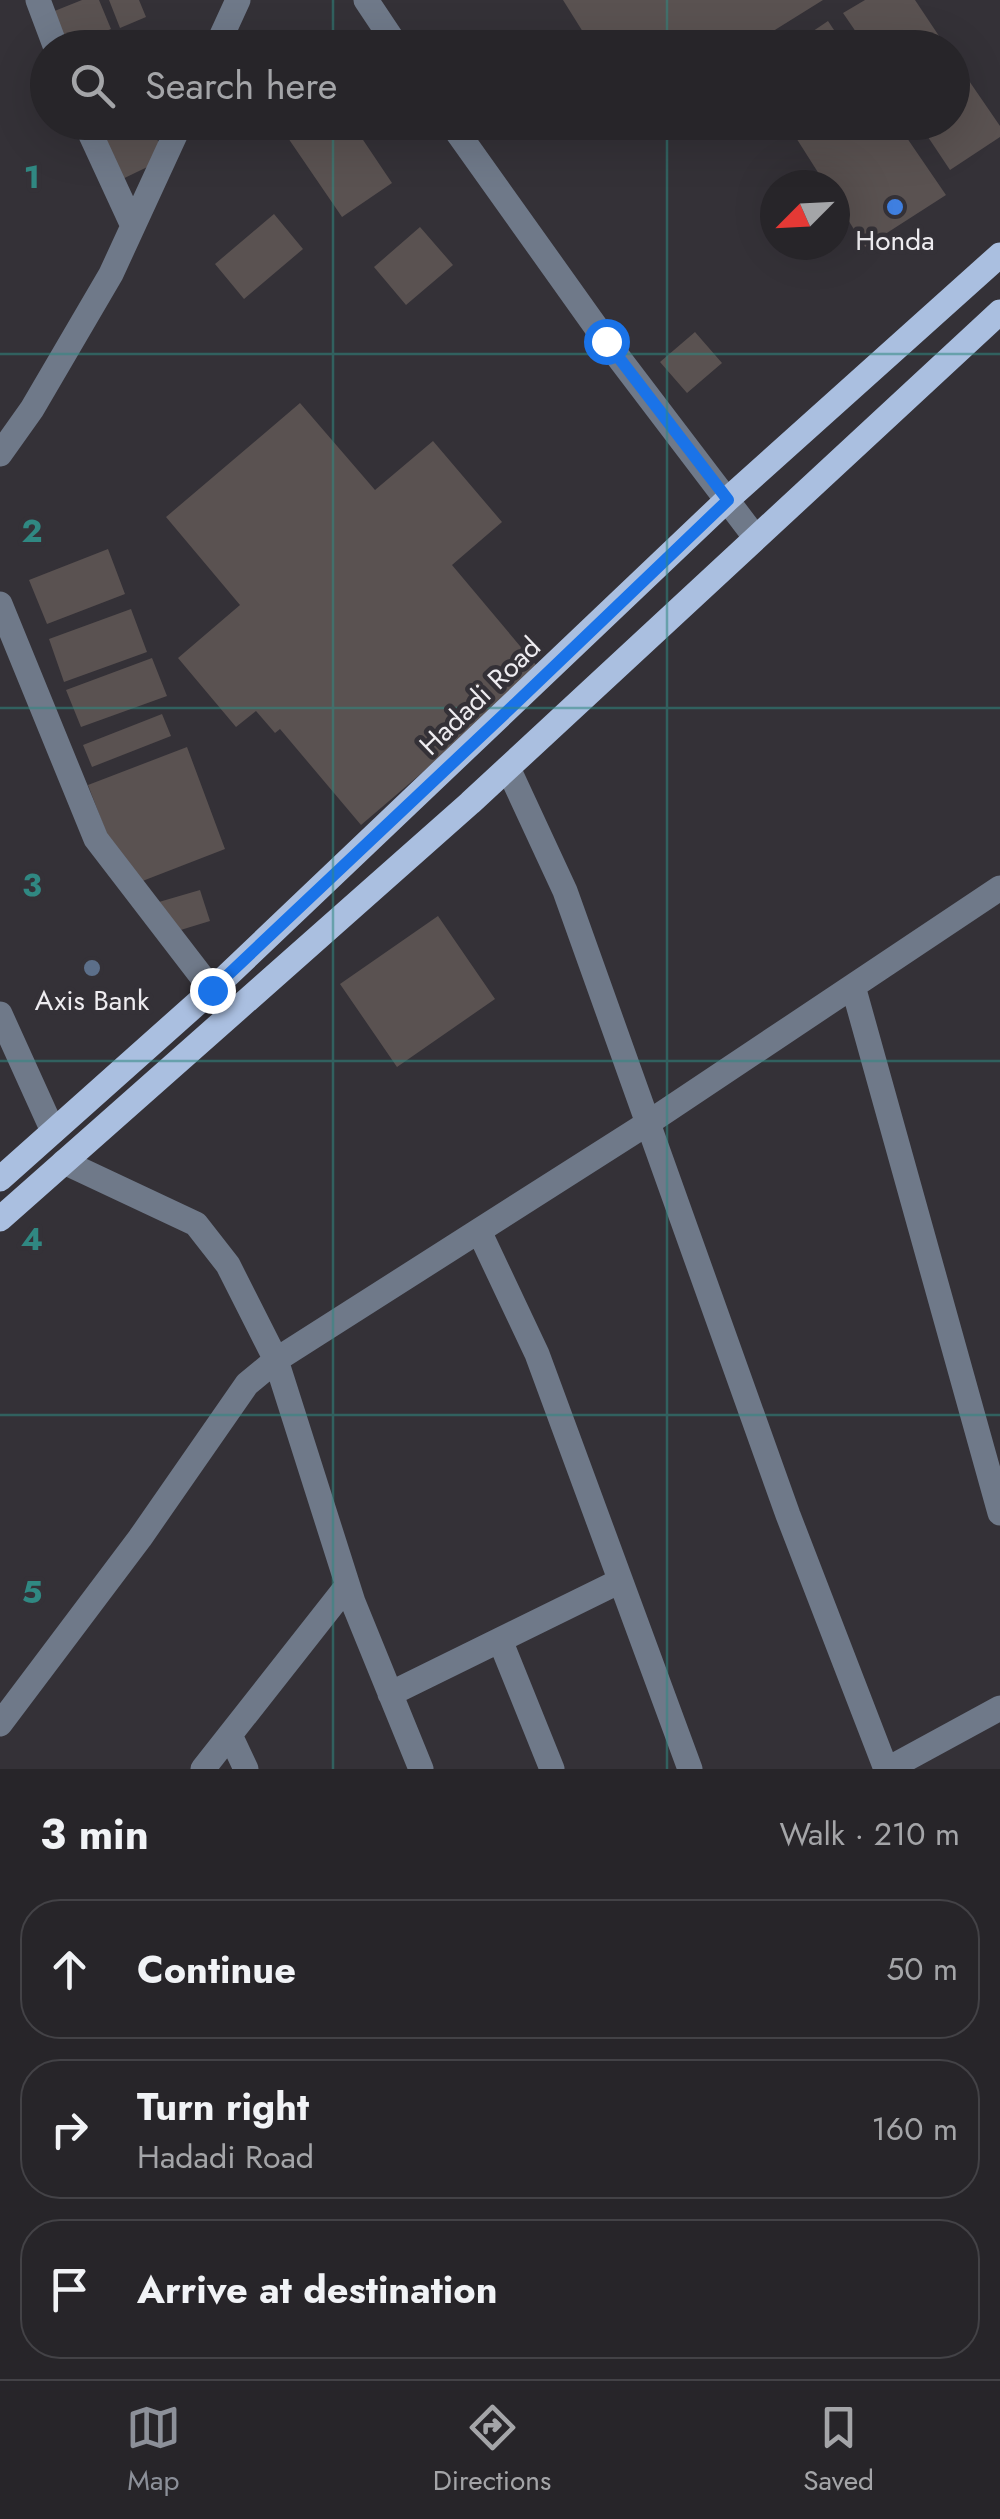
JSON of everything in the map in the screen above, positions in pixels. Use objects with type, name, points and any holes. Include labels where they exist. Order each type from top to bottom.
[{"type":"main road","name":"Hadadi Road","points":[[0,1179],[212,990],[728,500],[1000,255]]},
{"type":"main road","points":[[0,1218],[508,768],[1000,312]]},
{"type":"street","points":[[38,0],[49,30]]},
{"type":"street","points":[[224,30],[238,0]]},
{"type":"street","points":[[366,0],[386,30]]},
{"type":"street","points":[[93,140],[134,226]]},
{"type":"street","points":[[0,454],[32,409],[102,291],[174,140]]},
{"type":"street","points":[[463,140],[606,341],[755,538]]},
{"type":"street","points":[[0,604],[96,839],[212,990]]},
{"type":"street","points":[[508,768],[565,892],[788,1515],[887,1769],[1000,1708]]},
{"type":"street","points":[[0,1724],[140,1538],[246,1384],[276,1360],[648,1123],[1000,888]]},
{"type":"street","points":[[853,986],[1000,1512]]},
{"type":"street","points":[[0,1014],[53,1131]]},
{"type":"street","points":[[64,1162],[196,1224],[228,1265],[276,1360],[348,1586],[421,1769]]},
{"type":"street","points":[[479,1230],[536,1354],[690,1769]]},
{"type":"street","points":[[390,1694],[620,1581]]},
{"type":"street","points":[[204,1769],[348,1586]]},
{"type":"street","points":[[500,1640],[552,1769]]},
{"type":"street","points":[[230,1735],[246,1769]]},
{"type":"building","points":[[82,0],[99,0],[111,29],[56,30],[47,14]]},
{"type":"building","points":[[109,0],[139,0],[146,17],[120,28]]},
{"type":"building","points":[[563,0],[823,0],[775,30],[582,30]]},
{"type":"building","points":[[865,0],[915,0],[935,30],[855,30],[843,13]]},
{"type":"building","points":[[828,21],[834,30],[815,30]]},
{"type":"building","points":[[970,82],[1000,126],[1000,137],[950,170],[930,140],[970,140]]},
{"type":"building","points":[[98,140],[158,140],[166,158],[110,185],[90,144]]},
{"type":"building","points":[[289,140],[363,140],[392,183],[342,217]]},
{"type":"building","points":[[797,140],[908,140],[946,195],[865,247],[850,223],[850,170],[816,170]]},
{"type":"building","points":[[274,214],[303,249],[244,299],[215,264]]},
{"type":"building","points":[[420,227],[453,265],[406,305],[374,267]]},
{"type":"building","points":[[695,332],[722,363],[687,393],[660,362]]},
{"type":"building","points":[[300,403],[375,490],[433,441],[502,522],[452,565],[541,671],[361,825],[280,729],[275,733],[256,711],[236,727],[178,658],[240,605],[166,517]]},
{"type":"building","points":[[108,549],[125,594],[47,624],[29,580]]},
{"type":"building","points":[[131,609],[147,652],[64,682],[49,639]]},
{"type":"building","points":[[152,658],[167,696],[81,727],[66,690]]},
{"type":"building","points":[[162,714],[171,736],[92,767],[83,745]]},
{"type":"building","points":[[187,747],[225,849],[127,887],[88,785]]},
{"type":"building","points":[[200,890],[210,921],[161,936],[152,904]]},
{"type":"building","points":[[438,916],[495,999],[397,1067],[340,984]]},
{"type":"place","name":"Honda","points":[[895,207]]},
{"type":"place","name":"Axis Bank","points":[[92,968]]},
{"type":"route","points":[[212,990],[728,500],[606,341]]}]
